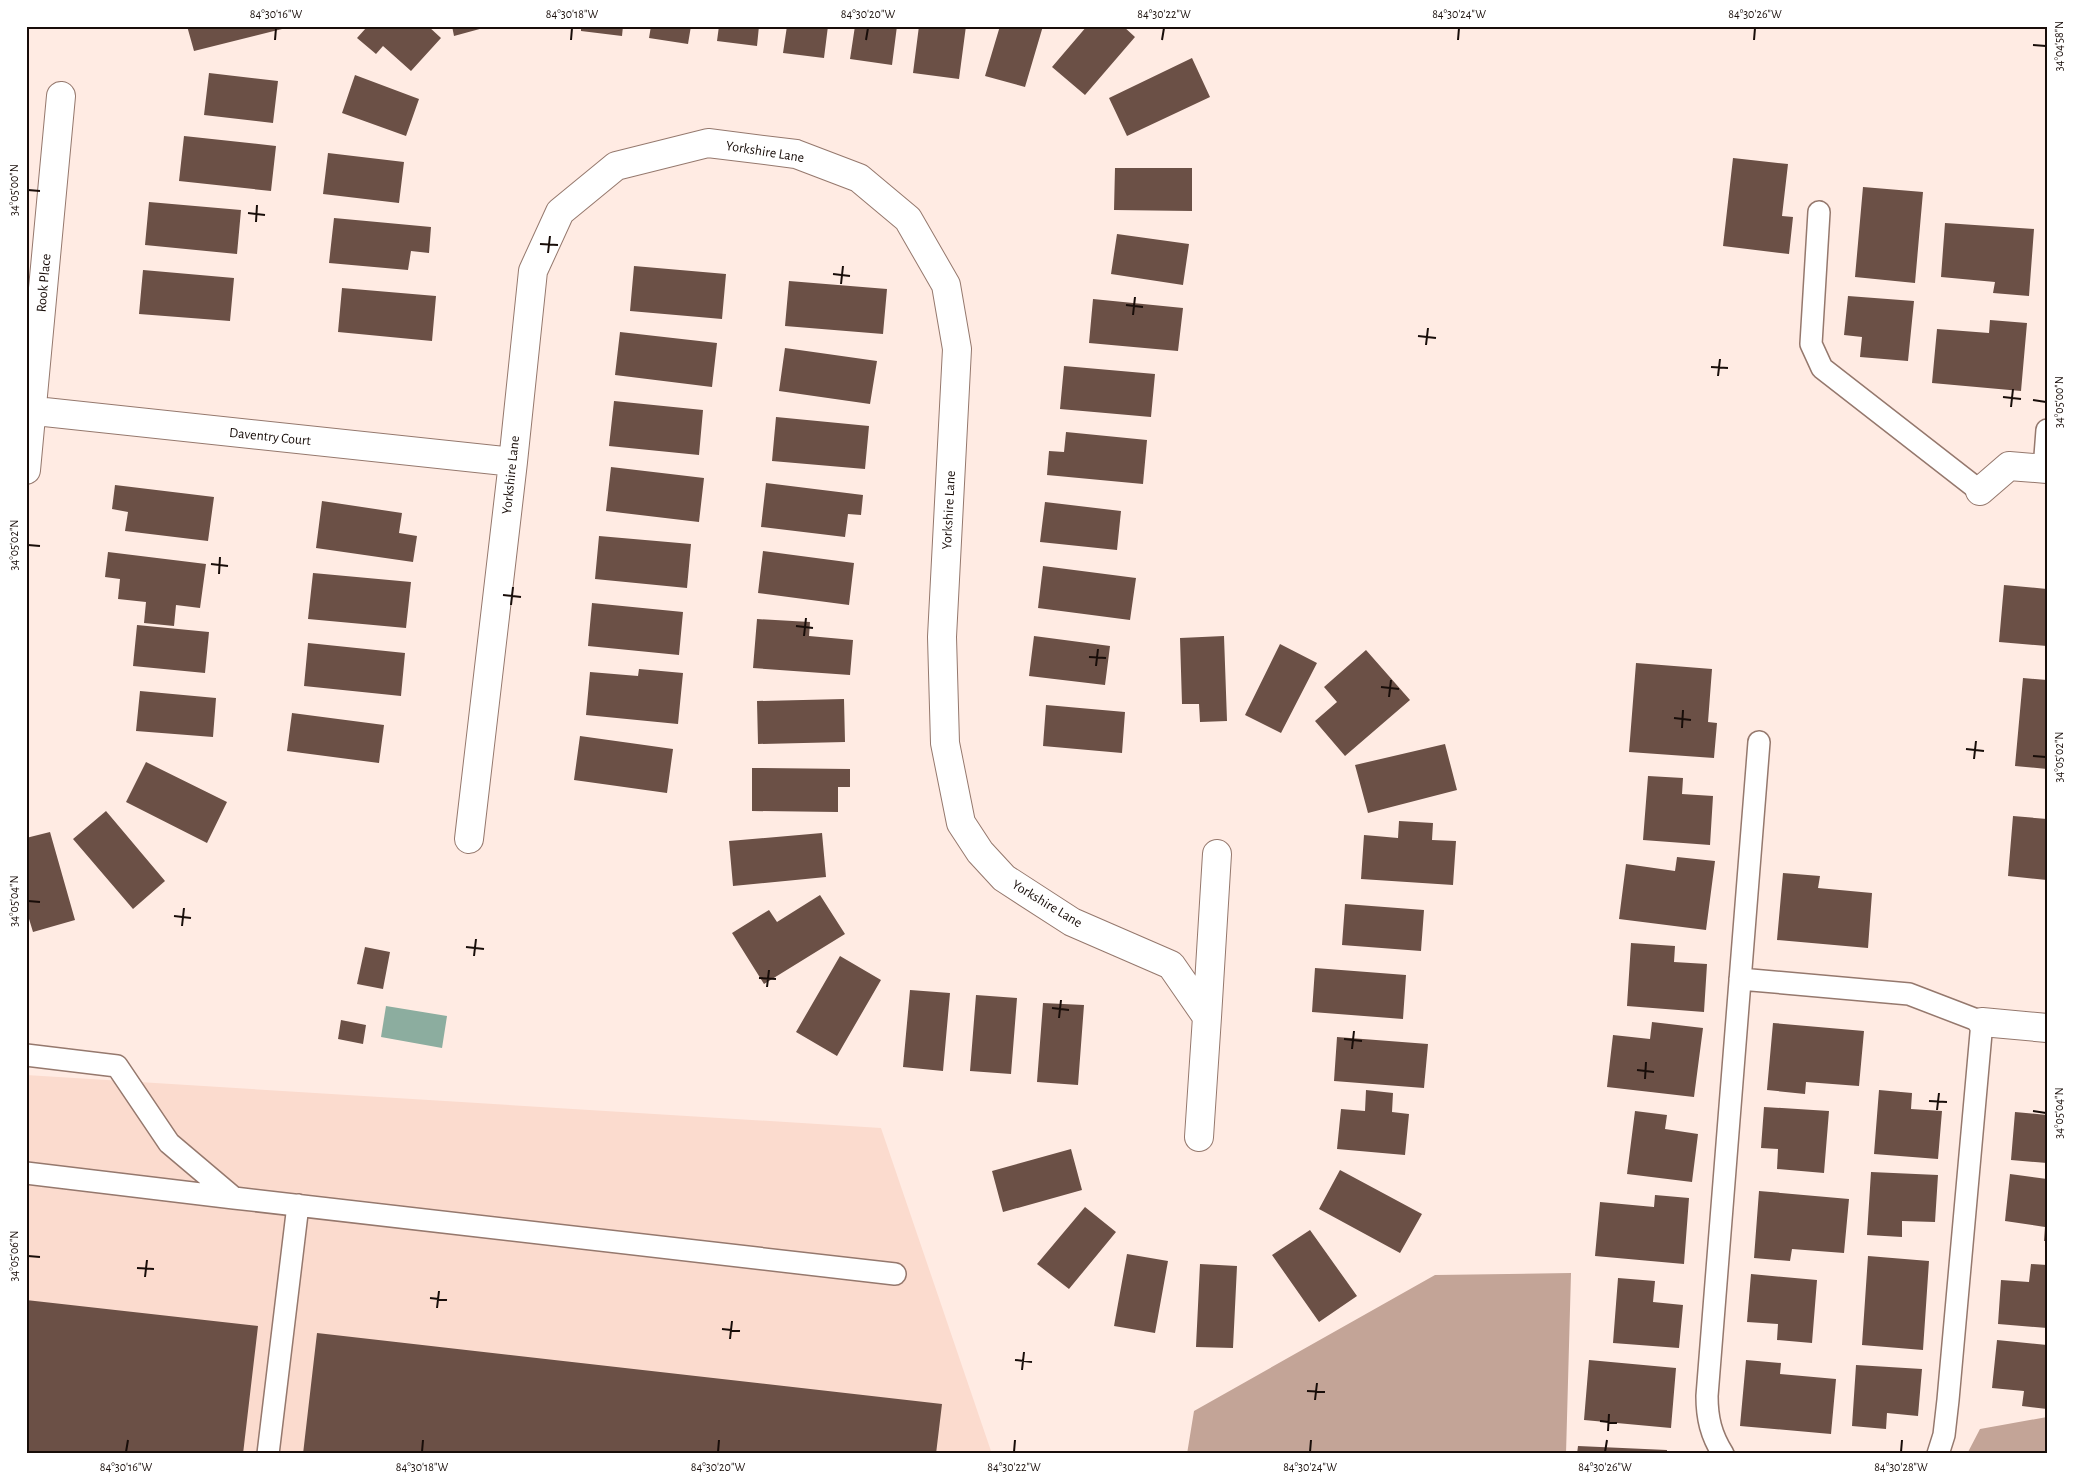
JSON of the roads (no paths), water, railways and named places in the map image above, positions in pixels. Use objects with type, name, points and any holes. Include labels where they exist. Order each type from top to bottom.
[{"type":"street","name":"Rook Place","points":[[26,470],[29,411],[62,96]]},
{"type":"street","name":"Yorkshire Lane","points":[[468,839],[513,462],[533,271],[560,212],[616,166],[708,143],[796,154],[858,178],[908,218],[946,285],[957,349],[942,638],[944,743],[961,822],[980,852],[1004,878],[1072,922],[1171,966],[1207,1017]]},
{"type":"street","name":"Daventry Court","points":[[29,411],[513,462]]},
{"type":"street","points":[[1980,491],[2009,466],[2045,469]]},
{"type":"street","points":[[1199,1137],[1217,854]]},
{"type":"street","points":[[1982,1022],[2047,1028]]},
{"type":"lane","points":[[1819,212],[1811,344],[1822,368],[1980,491]]},
{"type":"lane","points":[[2045,469],[2047,430]]},
{"type":"lane","points":[[1723,1454],[1714,1440],[1707,1417],[1707,1396],[1759,742]]},
{"type":"lane","points":[[1740,979],[1910,994],[1982,1022],[1948,1400],[1944,1435],[1938,1454]]},
{"type":"lane","points":[[26,1055],[117,1066],[169,1143],[234,1198]]},
{"type":"lane","points":[[26,1172],[234,1198],[895,1274]]},
{"type":"lane","points":[[268,1454],[298,1205]]}]
